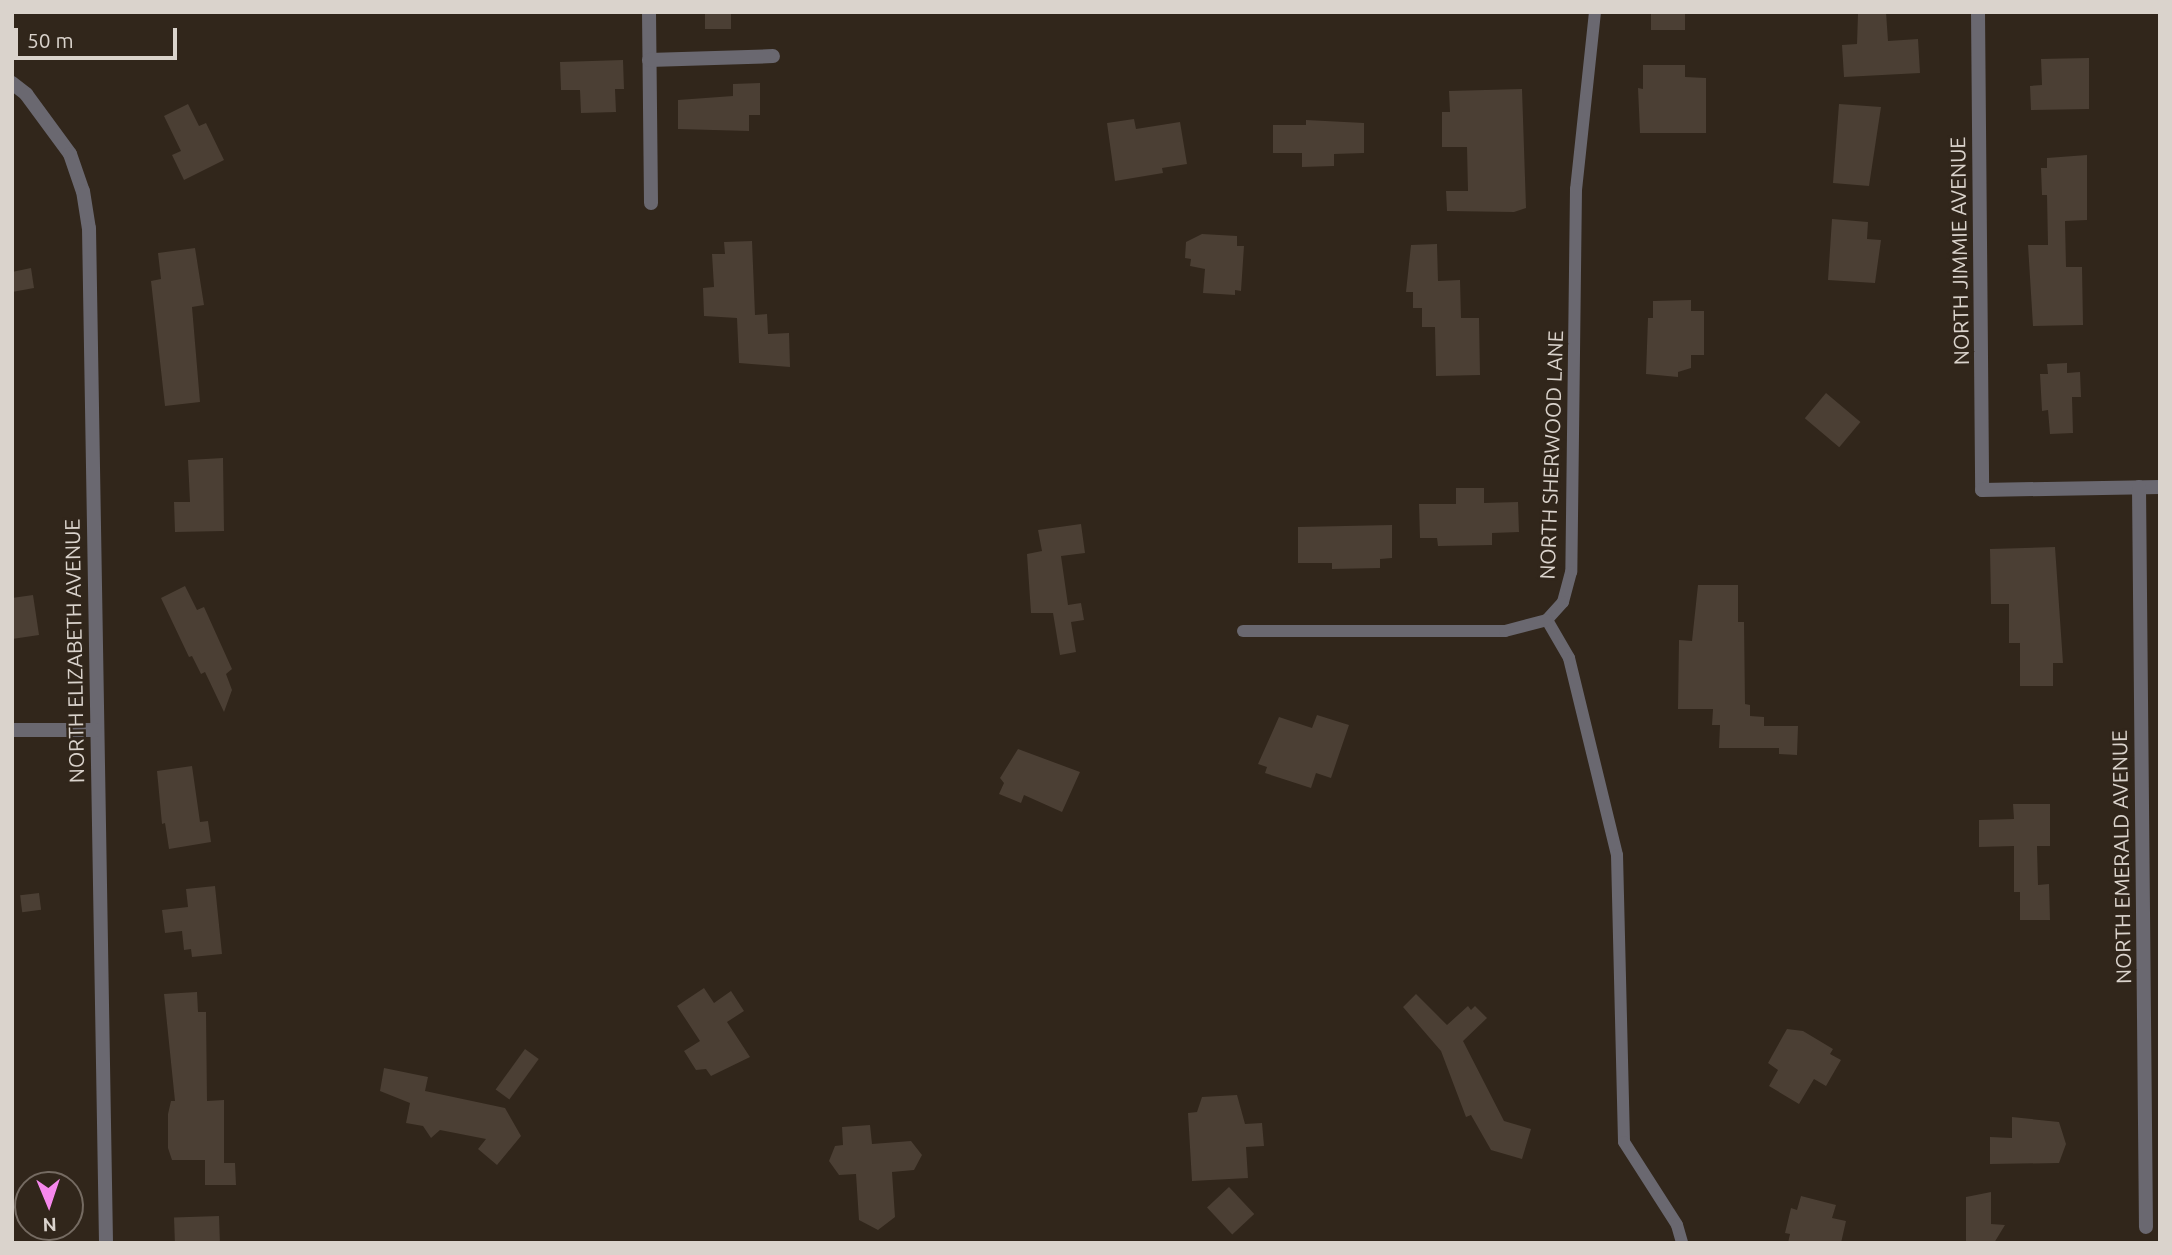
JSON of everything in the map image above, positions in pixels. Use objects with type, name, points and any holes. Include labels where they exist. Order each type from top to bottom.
[{"type":"street","points":[[649,12],[652,202]]},
{"type":"street","name":"NORTH JIMMIE AVENUE","points":[[1978,12],[1982,490],[2139,487]]},
{"type":"street","points":[[649,60],[774,56]]},
{"type":"street","name":"NORTH ELIZABETH AVENUE","points":[[12,83],[26,94],[70,154],[83,191],[89,228],[106,1243]]},
{"type":"street","points":[[2139,487],[2160,487]]},
{"type":"street","name":"NORTH EMERALD AVENUE","points":[[2139,487],[2146,1227]]},
{"type":"street","points":[[12,730],[96,730]]},
{"type":"lane","name":"NORTH SHERWOOD LANE","points":[[1547,620],[1563,602],[1571,572],[1576,189],[1595,12]]},
{"type":"lane","points":[[1243,631],[1505,631],[1547,620],[1569,658],[1617,855],[1624,1142],[1677,1225],[1682,1243]]},
{"type":"building","points":[[705,12],[731,12],[731,29],[705,29]]},
{"type":"building","points":[[1651,12],[1685,12],[1685,30],[1651,30]]},
{"type":"building","points":[[1886,12],[1888,41],[1918,39],[1920,73],[1844,77],[1842,45],[1857,44],[1858,14]]},
{"type":"building","points":[[2089,58],[2089,109],[2031,110],[2030,86],[2042,85],[2041,59]]},
{"type":"building","points":[[623,60],[624,89],[615,89],[616,112],[581,113],[580,90],[561,90],[560,62]]},
{"type":"building","points":[[1643,65],[1685,65],[1685,77],[1706,78],[1706,133],[1640,133],[1638,88],[1643,89]]},
{"type":"building","points":[[760,83],[760,115],[749,115],[749,131],[678,129],[678,100],[733,96],[733,84]]},
{"type":"building","points":[[1522,89],[1526,208],[1514,212],[1447,211],[1446,191],[1468,191],[1467,147],[1442,147],[1442,112],[1450,112],[1449,91]]},
{"type":"building","points":[[188,104],[199,126],[206,123],[224,160],[184,180],[172,155],[181,151],[164,116]]},
{"type":"building","points":[[1839,104],[1881,107],[1869,186],[1833,183]]},
{"type":"building","points":[[1134,119],[1136,129],[1180,122],[1187,164],[1162,168],[1163,173],[1115,181],[1107,123]]},
{"type":"building","points":[[1306,120],[1364,123],[1364,153],[1334,154],[1334,166],[1302,167],[1302,153],[1273,153],[1273,125],[1306,125]]},
{"type":"building","points":[[2087,155],[2087,220],[2065,221],[2066,267],[2082,267],[2083,325],[2033,326],[2028,245],[2048,245],[2047,195],[2042,195],[2041,168],[2047,168],[2047,158]]},
{"type":"building","points":[[1832,219],[1868,222],[1867,239],[1881,240],[1875,283],[1828,280]]},
{"type":"building","points":[[1202,234],[1237,236],[1237,246],[1244,246],[1241,291],[1235,290],[1235,295],[1203,293],[1205,269],[1190,266],[1191,259],[1185,258],[1186,242]]},
{"type":"building","points":[[752,241],[755,315],[767,314],[768,334],[789,333],[790,367],[739,363],[737,318],[704,316],[703,288],[714,287],[712,254],[725,254],[724,242]]},
{"type":"building","points":[[1437,244],[1438,281],[1460,280],[1461,318],[1479,318],[1480,375],[1436,376],[1435,327],[1422,327],[1422,308],[1413,308],[1413,292],[1406,292],[1411,245]]},
{"type":"building","points":[[195,248],[204,305],[192,307],[200,402],[165,406],[151,281],[161,279],[158,253]]},
{"type":"building","points":[[31,268],[34,288],[12,292],[12,272]]},
{"type":"building","points":[[1691,300],[1691,311],[1704,311],[1704,355],[1691,355],[1691,368],[1678,372],[1678,377],[1646,374],[1648,318],[1653,318],[1653,301]]},
{"type":"building","points":[[2067,363],[2067,373],[2080,372],[2081,397],[2072,397],[2073,433],[2050,434],[2048,410],[2042,411],[2040,374],[2048,374],[2047,364]]},
{"type":"building","points":[[1826,393],[1860,422],[1839,447],[1805,418]]},
{"type":"building","points":[[223,458],[224,531],[175,532],[174,502],[190,502],[188,460]]},
{"type":"building","points":[[1456,488],[1484,488],[1484,503],[1518,502],[1519,532],[1492,533],[1492,545],[1438,546],[1437,538],[1420,538],[1419,504],[1456,504]]},
{"type":"building","points":[[1081,524],[1085,553],[1061,556],[1068,605],[1081,603],[1084,620],[1071,622],[1076,652],[1060,655],[1053,613],[1031,613],[1027,554],[1042,551],[1038,530]]},
{"type":"building","points":[[1392,525],[1392,558],[1380,559],[1380,568],[1332,569],[1332,563],[1298,563],[1298,527]]},
{"type":"building","points":[[2055,547],[2063,663],[2053,663],[2053,686],[2020,686],[2020,643],[2009,643],[2009,604],[1991,604],[1990,549]]},
{"type":"building","points":[[1698,585],[1738,585],[1738,622],[1744,622],[1745,704],[1750,705],[1750,716],[1764,717],[1764,726],[1798,726],[1797,755],[1779,754],[1779,748],[1719,748],[1720,725],[1712,725],[1713,709],[1678,709],[1679,640],[1692,641]]},
{"type":"building","points":[[185,586],[197,610],[204,607],[232,669],[226,674],[232,690],[224,712],[205,672],[201,674],[192,656],[189,657],[161,598]]},
{"type":"building","points":[[33,595],[39,635],[12,639],[12,598]]},
{"type":"building","points":[[1317,715],[1349,725],[1331,778],[1316,773],[1311,788],[1265,773],[1267,767],[1258,764],[1279,717],[1312,728]]},
{"type":"building","points":[[1018,749],[1080,772],[1062,812],[1024,795],[1021,803],[999,794],[1004,783],[1000,778]]},
{"type":"building","points":[[192,766],[200,822],[208,821],[211,842],[169,849],[165,823],[162,824],[157,771]]},
{"type":"building","points":[[2013,804],[2050,804],[2050,846],[2037,846],[2038,885],[2049,884],[2050,920],[2020,920],[2020,892],[2014,892],[2014,846],[1979,847],[1979,820],[2014,819]]},
{"type":"building","points":[[215,886],[222,954],[192,957],[191,949],[184,950],[182,931],[165,933],[162,910],[188,907],[186,889]]},
{"type":"building","points":[[39,893],[41,910],[22,912],[20,895]]},
{"type":"building","points":[[704,988],[714,1003],[731,991],[744,1011],[727,1022],[750,1057],[711,1076],[706,1069],[696,1070],[684,1051],[700,1041],[677,1006]]},
{"type":"building","points":[[197,992],[198,1012],[206,1012],[207,1101],[224,1100],[224,1163],[235,1163],[236,1185],[205,1185],[205,1160],[172,1160],[168,1148],[168,1114],[171,1101],[175,1101],[164,994]]},
{"type":"building","points":[[1416,994],[1447,1025],[1468,1006],[1471,1010],[1475,1006],[1487,1018],[1463,1041],[1504,1121],[1531,1129],[1522,1159],[1491,1150],[1471,1115],[1466,1117],[1441,1051],[1403,1007]]},
{"type":"building","points":[[1787,1029],[1803,1031],[1833,1049],[1830,1054],[1841,1060],[1826,1086],[1814,1079],[1799,1104],[1769,1086],[1778,1070],[1768,1063]]},
{"type":"building","points":[[525,1049],[539,1059],[509,1099],[496,1089]]},
{"type":"building","points":[[384,1068],[428,1077],[425,1091],[505,1108],[521,1136],[497,1165],[478,1149],[486,1139],[440,1130],[431,1138],[423,1126],[406,1123],[410,1103],[380,1091]]},
{"type":"building","points":[[1237,1095],[1245,1124],[1262,1123],[1264,1146],[1246,1147],[1248,1178],[1192,1181],[1188,1113],[1197,1112],[1202,1097]]},
{"type":"building","points":[[2012,1117],[2059,1122],[2066,1144],[2059,1163],[1990,1164],[1990,1137],[2012,1138]]},
{"type":"building","points":[[870,1125],[872,1144],[911,1141],[922,1155],[914,1170],[892,1172],[895,1217],[878,1230],[859,1220],[856,1174],[839,1175],[829,1161],[835,1146],[843,1145],[842,1127]]},
{"type":"building","points":[[1229,1187],[1254,1214],[1232,1235],[1207,1207]]},
{"type":"building","points":[[1991,1192],[1991,1224],[2005,1225],[1994,1243],[1966,1243],[1966,1197]]},
{"type":"building","points":[[1801,1196],[1836,1205],[1832,1218],[1846,1221],[1841,1243],[1788,1243],[1790,1234],[1785,1233],[1791,1208],[1797,1210]]},
{"type":"building","points":[[219,1216],[220,1243],[175,1243],[174,1218]]}]
